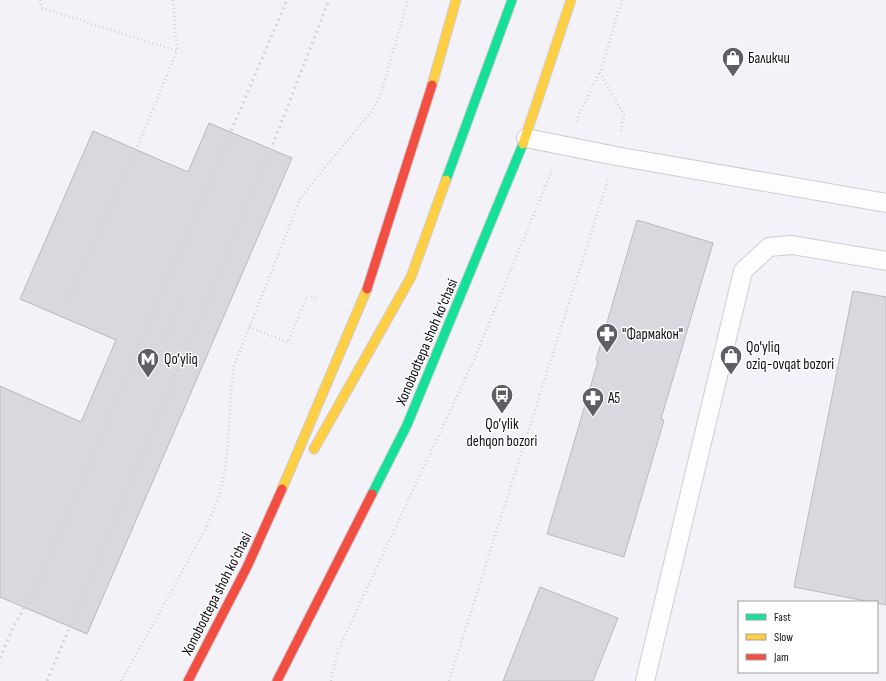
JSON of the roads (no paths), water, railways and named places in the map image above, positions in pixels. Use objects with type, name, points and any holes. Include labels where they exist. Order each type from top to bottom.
[{"type":"highway","name":"Xonobodtepa shoh ko'chasi","points":[[188,681],[247,567],[300,450],[372,278],[425,109],[456,0]]},
{"type":"highway","points":[[310,456],[411,277],[484,81],[512,0]]},
{"type":"highway","name":"Xonobodtepa shoh ko'chasi","points":[[277,681],[407,425],[526,138],[572,0]]},
{"type":"highway","points":[[247,567],[298,477]]},
{"type":"lane","points":[[526,138],[616,156],[886,203]]},
{"type":"lane","points":[[645,681],[743,271],[769,247],[792,245],[886,261]]},
{"type":"railway","points":[[0,658],[12,630],[41,577],[287,0]]},
{"type":"railway","points":[[47,681],[273,144],[329,0]]},
{"type":"place","name":"Баликчи","points":[[733,78]]},
{"type":"place","name":"\"Фармакон\"","points":[[607,354]]},
{"type":"place","name":"Qo'yliq oziq-ovqat bozori","points":[[731,376]]},
{"type":"place","name":"Qo‘yliq","points":[[148,378]]},
{"type":"place","name":"Qo‘ylik dehqon bozori","points":[[502,414]]},
{"type":"place","name":"А5","points":[[593,418]]}]
